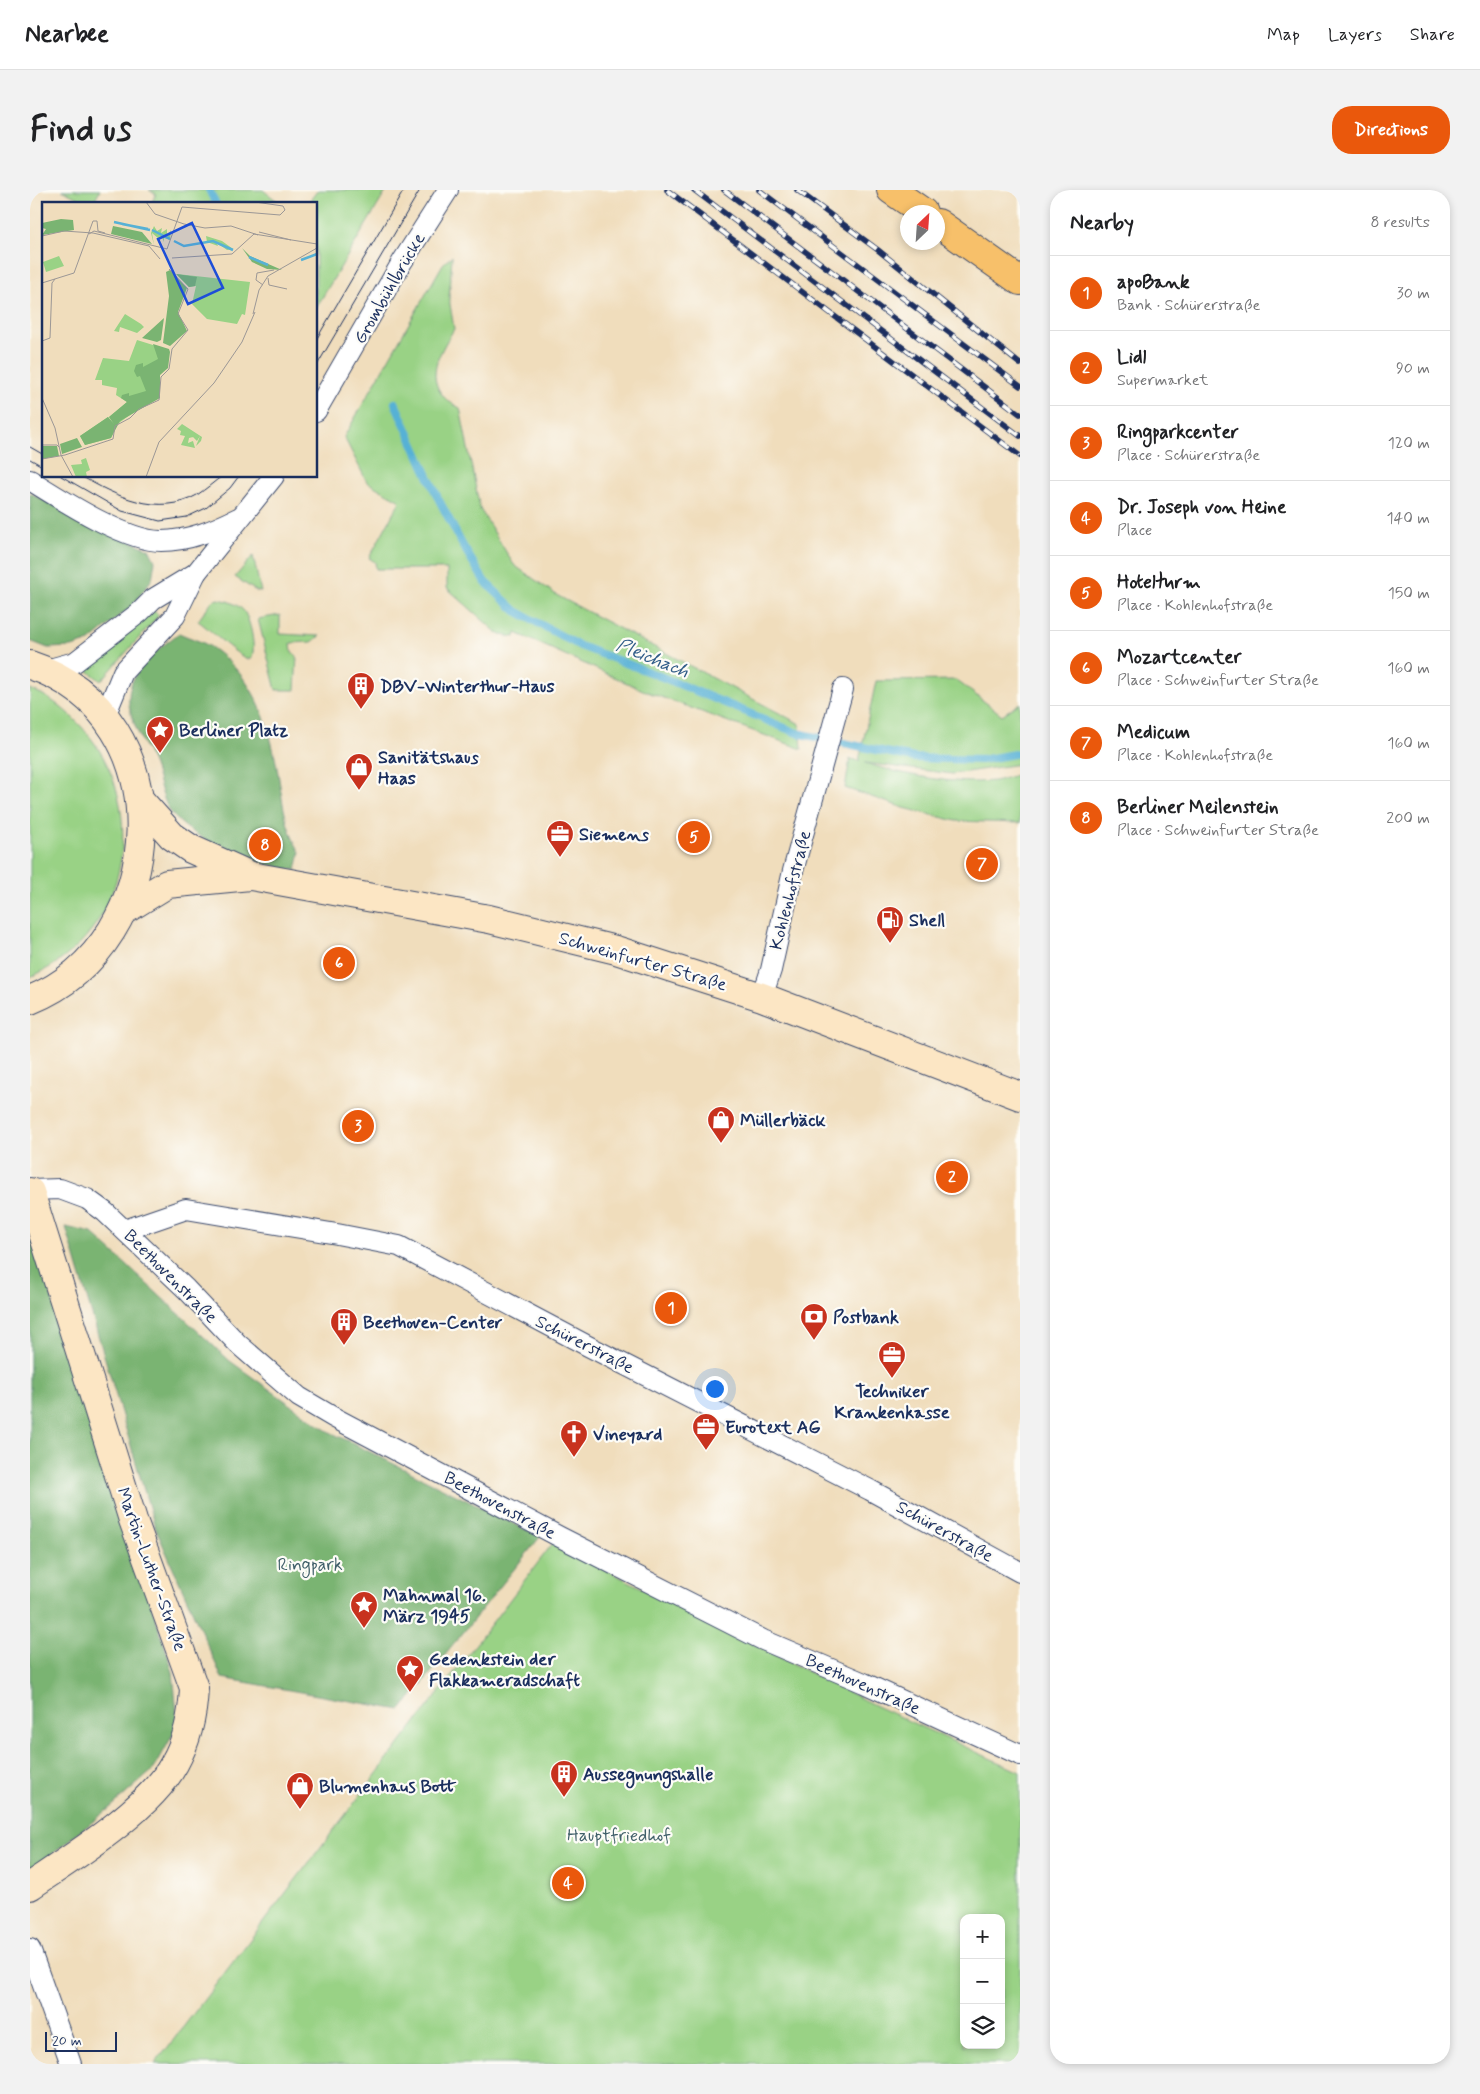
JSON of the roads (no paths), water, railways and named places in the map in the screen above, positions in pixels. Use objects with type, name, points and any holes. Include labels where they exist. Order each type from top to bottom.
[{"type":"main road","points":[[891,190],[913,205]]},
{"type":"main road","points":[[945,228],[1020,280]]},
{"type":"main road","points":[[30,1021],[36,998],[78,970],[111,933],[123,911],[134,880],[138,864],[140,832],[136,779],[124,747],[105,716],[80,692],[38,667]]},
{"type":"main road","name":"Schweinfurter Straße","points":[[139,799],[172,836],[191,849],[251,876],[498,921],[616,950],[762,997],[1020,1096]]},
{"type":"main road","name":"Schweinfurter Straße","points":[[123,911],[167,884],[251,876]]},
{"type":"main road","name":"Martin-Luther-Straße","points":[[30,1191],[124,1493],[194,1688],[193,1706],[185,1740],[174,1765],[146,1801],[123,1820],[30,1886]]},
{"type":"street","name":"Grombühlbrücke","points":[[318,408],[332,387],[402,262],[448,190]]},
{"type":"street","points":[[105,716],[123,672],[175,616],[196,572],[272,478]]},
{"type":"street","points":[[30,480],[70,505],[127,533],[160,541],[191,537],[210,532],[242,517]]},
{"type":"street","points":[[38,667],[75,662],[140,612],[153,599],[196,572]]},
{"type":"street","name":"Kohlenhofstraße","points":[[762,997],[771,970],[793,871],[844,689]]},
{"type":"street","name":"Beethovenstraße","points":[[30,1191],[60,1189],[87,1199],[105,1212],[186,1289],[238,1344],[299,1397],[537,1525],[763,1640],[864,1683],[1020,1755]]},
{"type":"street","name":"Schürerstraße","points":[[125,1230],[186,1209],[399,1246],[588,1346],[870,1490],[1020,1572]]},
{"type":"street","points":[[30,1949],[71,2064]]},
{"type":"waterway","name":"Pleichach","points":[[209,190],[215,202]]},
{"type":"waterway","name":"Pleichach","points":[[395,403],[438,498],[463,546],[485,582],[516,611],[580,646],[657,675],[797,733],[914,758],[981,760],[1020,753]]},
{"type":"tram line","points":[[318,337],[404,190]]},
{"type":"tram line","points":[[318,364],[420,190]]},
{"type":"tram line","points":[[30,447],[42,454]]},
{"type":"tram line","points":[[30,459],[42,466]]},
{"type":"tram line","points":[[64,478],[122,511],[160,521],[187,517],[206,508],[230,488],[238,478]]},
{"type":"tram line","points":[[85,478],[123,497],[153,504],[168,504],[182,501],[197,495],[219,478]]},
{"type":"railway","points":[[667,190],[1020,456]]},
{"type":"railway","points":[[694,190],[1020,436]]},
{"type":"railway","points":[[724,190],[1020,414]]},
{"type":"railway","points":[[759,190],[1020,386]]},
{"type":"railway","points":[[797,190],[878,250],[1020,364]]},
{"type":"place","name":"DBV-Winterthur-Haus","points":[[361,710]]},
{"type":"place","name":"Berliner Platz","points":[[160,754]]},
{"type":"place","name":"Sanitätshaus Haas","points":[[359,791]]},
{"type":"place","name":"Hotelturm","points":[[694,837]]},
{"type":"place","name":"Berliner Meilenstein","points":[[265,845]]},
{"type":"place","name":"Siemens","points":[[560,858]]},
{"type":"place","name":"Medicum","points":[[982,864]]},
{"type":"place","name":"Shell","points":[[890,944]]},
{"type":"place","name":"Mozartcenter","points":[[339,963]]},
{"type":"place","name":"Ringparkcenter","points":[[358,1126]]},
{"type":"place","name":"Müllerbäck","points":[[721,1144]]},
{"type":"place","name":"Lidl","points":[[952,1177]]},
{"type":"place","name":"apoBank","points":[[671,1308]]},
{"type":"place","name":"Postbank","points":[[814,1341]]},
{"type":"place","name":"Beethoven-Center","points":[[344,1346]]},
{"type":"place","name":"Techniker Krankenkasse","points":[[892,1379]]},
{"type":"place","name":"Eurotext AG","points":[[706,1451]]},
{"type":"place","name":"Vineyard","points":[[574,1458]]},
{"type":"place","name":"Mahnmal 16. März 1945","points":[[364,1629]]},
{"type":"place","name":"Gedenkstein der Flakkameradschaft","points":[[410,1693]]},
{"type":"place","name":"Aussegnungshalle","points":[[564,1798]]},
{"type":"place","name":"Blumenhaus Bott","points":[[300,1810]]},
{"type":"place","name":"Dr. Joseph von Heine","points":[[568,1883]]},
{"type":"park label","name":"Ringpark","points":[[310,1564]]},
{"type":"park label","name":"Hauptfriedhof","points":[[619,1835]]}]
